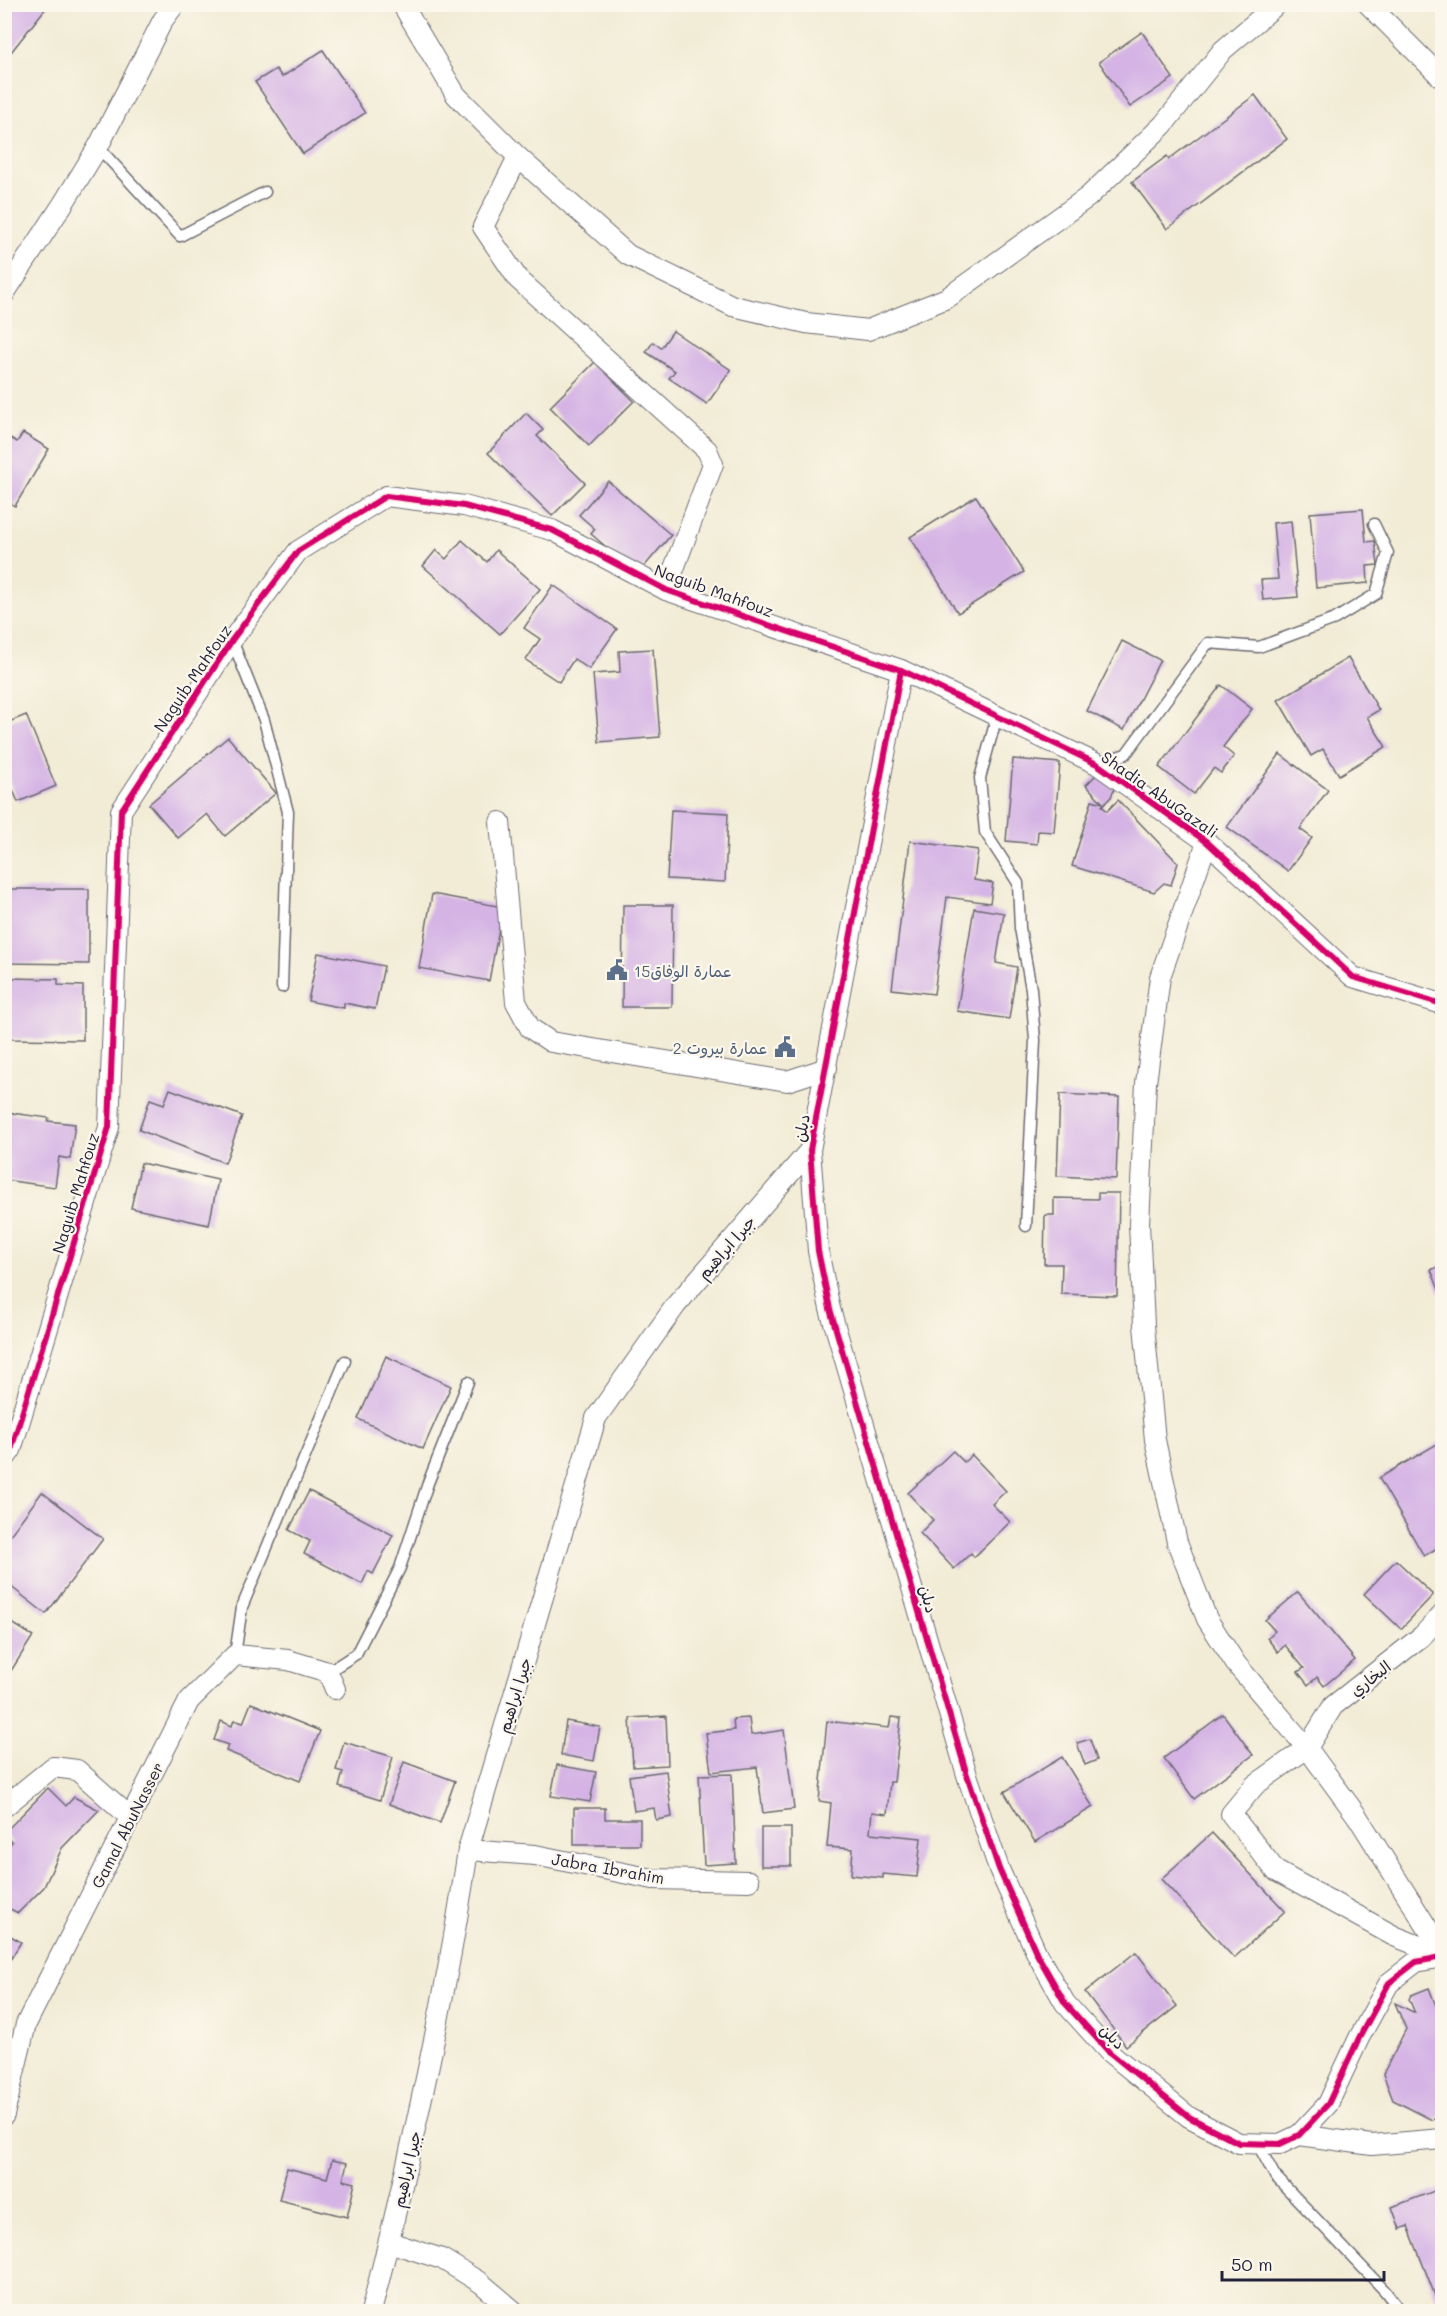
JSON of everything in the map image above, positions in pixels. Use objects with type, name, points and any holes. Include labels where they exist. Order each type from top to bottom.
[{"type":"street","points":[[4,294],[98,147],[163,20],[175,4]]},
{"type":"street","points":[[402,4],[456,95],[518,157],[628,255],[733,306],[806,323],[868,330],[947,298],[1088,197],[1163,124],[1223,50],[1277,4]]},
{"type":"street","points":[[1368,4],[1443,78]]},
{"type":"street","points":[[518,157],[483,227],[518,279],[707,450],[713,464],[666,590]]},
{"type":"street","name":"Naguib Mahfouz","points":[[4,1460],[11,1450],[109,1127],[121,811],[232,640],[298,551],[386,496],[464,506],[552,530],[666,590],[901,670]]},
{"type":"street","name":"Shadia AbuGazali","points":[[901,670],[1097,764],[1207,842],[1353,976],[1443,1004]]},
{"type":"street","name":"دبلن","points":[[901,670],[810,1150],[818,1251],[830,1309],[967,1776],[999,1869],[1027,1932],[1065,2003],[1108,2052],[1189,2117],[1239,2143],[1280,2144],[1299,2135]]},
{"type":"street","points":[[500,822],[516,1002],[530,1028],[551,1042],[787,1081],[827,1068]]},
{"type":"street","points":[[1207,842],[1160,978],[1146,1083],[1139,1224],[1144,1325],[1155,1440],[1177,1542],[1207,1619],[1236,1664],[1307,1748],[1357,1816],[1443,1955]]},
{"type":"street","name":"جبرا ابراهيم","points":[[371,2312],[406,2177],[458,1917],[468,1850],[596,1418],[676,1305],[810,1150]]},
{"type":"street","name":"البخاري","points":[[1307,1748],[1333,1707],[1422,1636],[1443,1615]]},
{"type":"street","points":[[235,1655],[288,1660],[332,1680]]},
{"type":"street","name":"Gamal AbuNasser","points":[[4,2115],[26,2024],[189,1701],[235,1655]]},
{"type":"street","points":[[1307,1748],[1255,1785],[1231,1814],[1276,1871],[1394,1936],[1443,1955]]},
{"type":"street","points":[[4,1807],[53,1767],[77,1770],[131,1818]]},
{"type":"street","name":"Jabra Ibrahim","points":[[468,1850],[535,1855],[653,1880],[749,1881]]},
{"type":"street","points":[[1299,2135],[1328,2103],[1359,2038],[1389,1983],[1416,1962],[1443,1955]]},
{"type":"street","points":[[1299,2135],[1372,2145],[1443,2139]]},
{"type":"street","points":[[389,2242],[442,2259],[481,2283],[515,2312]]},
{"type":"lane","points":[[98,147],[180,236],[265,192]]},
{"type":"lane","points":[[1097,764],[1126,754],[1208,643],[1259,647],[1335,619],[1376,594],[1388,553],[1374,524]]},
{"type":"lane","points":[[232,640],[264,720],[288,812],[282,987]]},
{"type":"lane","points":[[997,716],[980,778],[985,832],[1018,883],[1020,928],[1031,989],[1035,1040],[1026,1226]]},
{"type":"lane","points":[[235,1655],[242,1607],[345,1362]]},
{"type":"lane","points":[[332,1680],[356,1654],[400,1568],[428,1483],[468,1382]]},
{"type":"lane","points":[[1257,2143],[1275,2176],[1385,2291],[1401,2312]]},
{"type":"building","points":[[8,4],[49,4],[4,61],[4,9]]},
{"type":"building","points":[[1142,32],[1173,78],[1130,107],[1099,62]]},
{"type":"building","points":[[323,50],[365,113],[303,154],[255,82],[276,69],[282,77]]},
{"type":"building","points":[[1255,95],[1287,139],[1167,229],[1132,182],[1167,156],[1169,159]]},
{"type":"building","points":[[673,331],[731,370],[707,404],[669,378],[675,371],[646,352],[653,342],[661,348]]},
{"type":"building","points":[[595,362],[634,401],[589,446],[550,407]]},
{"type":"building","points":[[526,413],[543,430],[537,436],[585,483],[552,516],[488,453]]},
{"type":"building","points":[[23,433],[49,449],[15,506],[4,500],[4,434],[17,442]]},
{"type":"building","points":[[608,481],[671,535],[638,574],[591,534],[595,529],[579,515]]},
{"type":"building","points":[[976,496],[1024,572],[958,613],[910,537]]},
{"type":"building","points":[[1363,509],[1366,542],[1375,541],[1378,565],[1367,566],[1368,583],[1316,588],[1310,513]]},
{"type":"building","points":[[1291,521],[1298,597],[1263,600],[1261,580],[1278,579],[1273,523]]},
{"type":"building","points":[[462,540],[487,562],[496,550],[540,589],[500,634],[423,566],[436,550],[446,559]]},
{"type":"building","points":[[553,585],[617,629],[589,669],[574,659],[559,682],[526,660],[540,639],[524,628]]},
{"type":"building","points":[[1122,641],[1160,660],[1124,730],[1087,711]]},
{"type":"building","points":[[653,649],[660,737],[599,742],[593,674],[620,672],[619,651]]},
{"type":"building","points":[[1348,658],[1379,710],[1367,717],[1386,747],[1339,775],[1323,749],[1311,756],[1278,700]]},
{"type":"building","points":[[1221,685],[1252,709],[1223,747],[1234,756],[1221,773],[1214,768],[1194,794],[1159,767]]},
{"type":"building","points":[[26,715],[56,786],[18,802],[4,769],[4,724]]},
{"type":"building","points":[[228,737],[276,793],[225,836],[207,814],[178,838],[149,804]]},
{"type":"building","points":[[1280,754],[1328,790],[1300,829],[1312,838],[1288,871],[1227,827]]},
{"type":"building","points":[[1013,759],[1060,763],[1054,832],[1038,831],[1037,844],[1006,841]]},
{"type":"building","points":[[1098,773],[1114,789],[1111,797],[1102,806],[1107,811],[1118,800],[1178,863],[1171,885],[1164,883],[1154,892],[1072,866],[1092,800],[1103,803],[1086,785]]},
{"type":"building","points":[[671,810],[728,813],[725,882],[667,879]]},
{"type":"building","points":[[910,841],[978,850],[974,880],[993,883],[990,903],[947,897],[934,994],[892,989]]},
{"type":"building","points":[[4,889],[89,889],[89,964],[4,963]]},
{"type":"building","points":[[432,894],[503,907],[489,981],[419,968]]},
{"type":"building","points":[[623,905],[673,905],[672,1007],[622,1007]]},
{"type":"building","points":[[974,908],[1004,913],[996,963],[1017,967],[1009,1019],[957,1011]]},
{"type":"building","points":[[318,953],[384,966],[375,1009],[344,1003],[344,1008],[308,1001]]},
{"type":"building","points":[[8,978],[58,979],[58,985],[83,986],[83,1040],[7,1039]]},
{"type":"building","points":[[170,1089],[242,1116],[225,1163],[139,1130],[150,1099],[164,1104]]},
{"type":"building","points":[[1060,1094],[1119,1097],[1116,1179],[1057,1176]]},
{"type":"building","points":[[4,1112],[75,1124],[70,1159],[59,1157],[55,1187],[4,1180]]},
{"type":"building","points":[[141,1163],[218,1180],[209,1225],[131,1208]]},
{"type":"building","points":[[1098,1193],[1119,1193],[1117,1296],[1061,1294],[1062,1264],[1044,1264],[1045,1215],[1054,1215],[1054,1198],[1098,1199]]},
{"type":"building","points":[[1442,1265],[1442,1297],[1431,1270]]},
{"type":"building","points":[[386,1356],[451,1386],[423,1449],[358,1419]]},
{"type":"building","points":[[1442,1441],[1442,1545],[1424,1556],[1379,1478]]},
{"type":"building","points":[[953,1451],[964,1462],[972,1455],[1006,1491],[992,1504],[1010,1522],[974,1557],[971,1553],[954,1569],[920,1533],[933,1520],[908,1493]]},
{"type":"building","points":[[309,1491],[393,1535],[373,1574],[368,1571],[362,1584],[304,1554],[310,1541],[289,1530]]},
{"type":"building","points":[[42,1492],[103,1539],[46,1614],[5,1582],[5,1542]]},
{"type":"building","points":[[1396,1560],[1433,1595],[1401,1629],[1364,1594]]},
{"type":"building","points":[[1298,1592],[1355,1660],[1324,1686],[1317,1677],[1308,1685],[1298,1672],[1304,1668],[1285,1645],[1278,1652],[1267,1638],[1275,1631],[1265,1620]]},
{"type":"building","points":[[4,1618],[33,1636],[4,1682]]},
{"type":"building","points":[[251,1703],[320,1731],[300,1781],[226,1751],[228,1745],[214,1740],[221,1721],[232,1726],[234,1720],[243,1723]]},
{"type":"building","points":[[1223,1714],[1253,1755],[1194,1799],[1164,1758]]},
{"type":"building","points":[[666,1716],[668,1765],[633,1767],[630,1718]]},
{"type":"building","points":[[891,1717],[901,1718],[894,1782],[890,1782],[887,1814],[872,1812],[870,1833],[921,1838],[917,1877],[883,1874],[883,1878],[851,1875],[853,1849],[827,1847],[831,1803],[819,1801],[827,1721],[889,1728]]},
{"type":"building","points":[[749,1718],[751,1735],[784,1730],[794,1809],[763,1813],[757,1767],[711,1772],[706,1733],[734,1730],[733,1719]]},
{"type":"building","points":[[566,1721],[600,1727],[594,1761],[561,1755]]},
{"type":"building","points":[[1090,1739],[1097,1760],[1085,1765],[1077,1743]]},
{"type":"building","points":[[344,1742],[393,1757],[380,1800],[339,1787],[343,1772],[336,1770]]},
{"type":"building","points":[[1062,1757],[1093,1807],[1035,1842],[1004,1792]]},
{"type":"building","points":[[404,1762],[455,1781],[440,1823],[389,1804]]},
{"type":"building","points":[[557,1765],[596,1772],[590,1802],[551,1796]]},
{"type":"building","points":[[666,1771],[672,1817],[656,1820],[654,1808],[634,1811],[629,1776]]},
{"type":"building","points":[[732,1774],[736,1863],[704,1865],[699,1775]]},
{"type":"building","points":[[48,1788],[66,1806],[74,1797],[99,1810],[62,1848],[44,1887],[18,1913],[4,1906],[4,1850],[12,1842],[4,1833]]},
{"type":"building","points":[[574,1808],[605,1808],[605,1819],[640,1819],[640,1845],[574,1845]]},
{"type":"building","points":[[761,1828],[791,1828],[791,1866],[761,1866]]},
{"type":"building","points":[[1212,1833],[1285,1911],[1234,1958],[1161,1879]]},
{"type":"building","points":[[4,1932],[21,1942],[4,1970]]},
{"type":"building","points":[[1136,1952],[1177,2006],[1126,2046],[1085,1992]]},
{"type":"building","points":[[1429,1988],[1438,2011],[1442,2009],[1442,2116],[1432,2120],[1393,2100],[1383,2074],[1406,2029],[1395,2003],[1415,2013],[1409,1999],[1411,1995]]},
{"type":"building","points":[[332,2160],[347,2163],[343,2180],[355,2183],[347,2217],[279,2200],[287,2168],[327,2178]]},
{"type":"building","points":[[1442,2188],[1442,2305],[1439,2306],[1408,2226],[1400,2229],[1392,2207]]},
{"type":"cycle path","points":[[4,1460],[11,1450],[109,1127],[121,811],[232,640],[298,551],[386,496],[464,506],[552,530],[666,590],[901,670],[1097,764],[1207,842],[1353,977],[1442,1004]]},
{"type":"cycle path","points":[[901,670],[810,1150],[818,1251],[830,1309],[967,1775],[999,1869],[1037,1954],[1065,2003],[1109,2052],[1189,2117],[1239,2143],[1280,2144],[1299,2135],[1328,2104],[1359,2038],[1389,1983],[1416,1962],[1442,1957]]},
{"type":"place","name":"عمارة الوفاق15","points":[[617,970]]},
{"type":"place","name":"عمارة بيروت 2","points":[[785,1047]]}]
